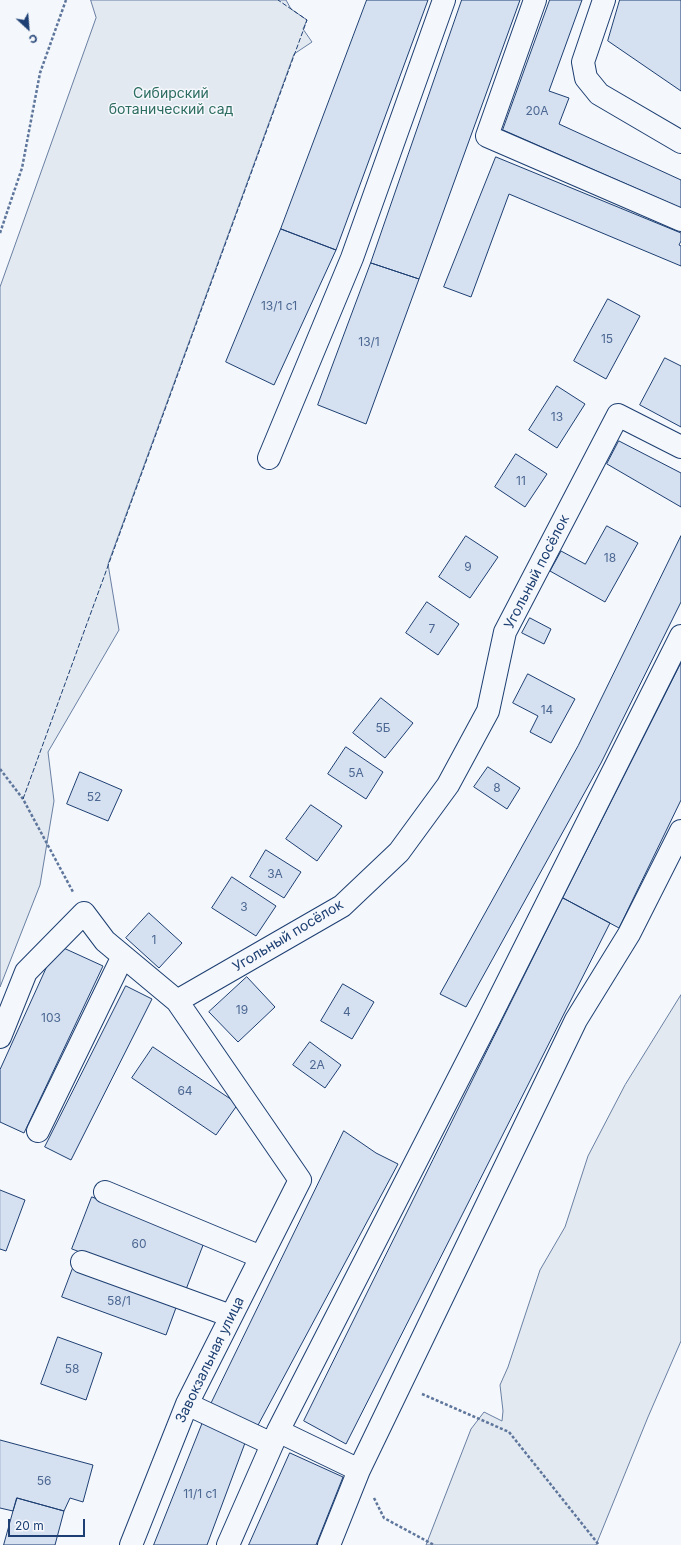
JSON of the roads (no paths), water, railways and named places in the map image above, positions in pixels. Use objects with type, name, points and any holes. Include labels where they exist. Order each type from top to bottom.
[{"type":"street","points":[[269,458],[352,258],[444,0]]},
{"type":"street","points":[[535,0],[487,136],[681,220]]},
{"type":"street","points":[[604,0],[583,62],[586,78],[599,94],[681,142]]},
{"type":"street","name":"Угольный посёлок","points":[[177,1001],[342,906],[399,852],[448,785],[488,711],[505,632],[618,414],[681,447]]},
{"type":"street","points":[[228,1545],[275,1438],[485,1026],[681,636]]},
{"type":"street","points":[[329,1545],[359,1470],[576,1020],[629,934],[681,831]]},
{"type":"street","points":[[0,1037],[26,972],[84,912],[105,941],[177,1001]]},
{"type":"street","points":[[38,1131],[123,956]]},
{"type":"street","name":"Завокзальная улица","points":[[131,1545],[187,1404],[300,1180],[177,1001]]},
{"type":"street","points":[[105,1192],[261,1257]]},
{"type":"street","points":[[82,1262],[231,1316]]},
{"type":"street","points":[[187,1404],[359,1470]]},
{"type":"park label","name":"Сибирский ботанический сад","points":[[171,102]]}]
